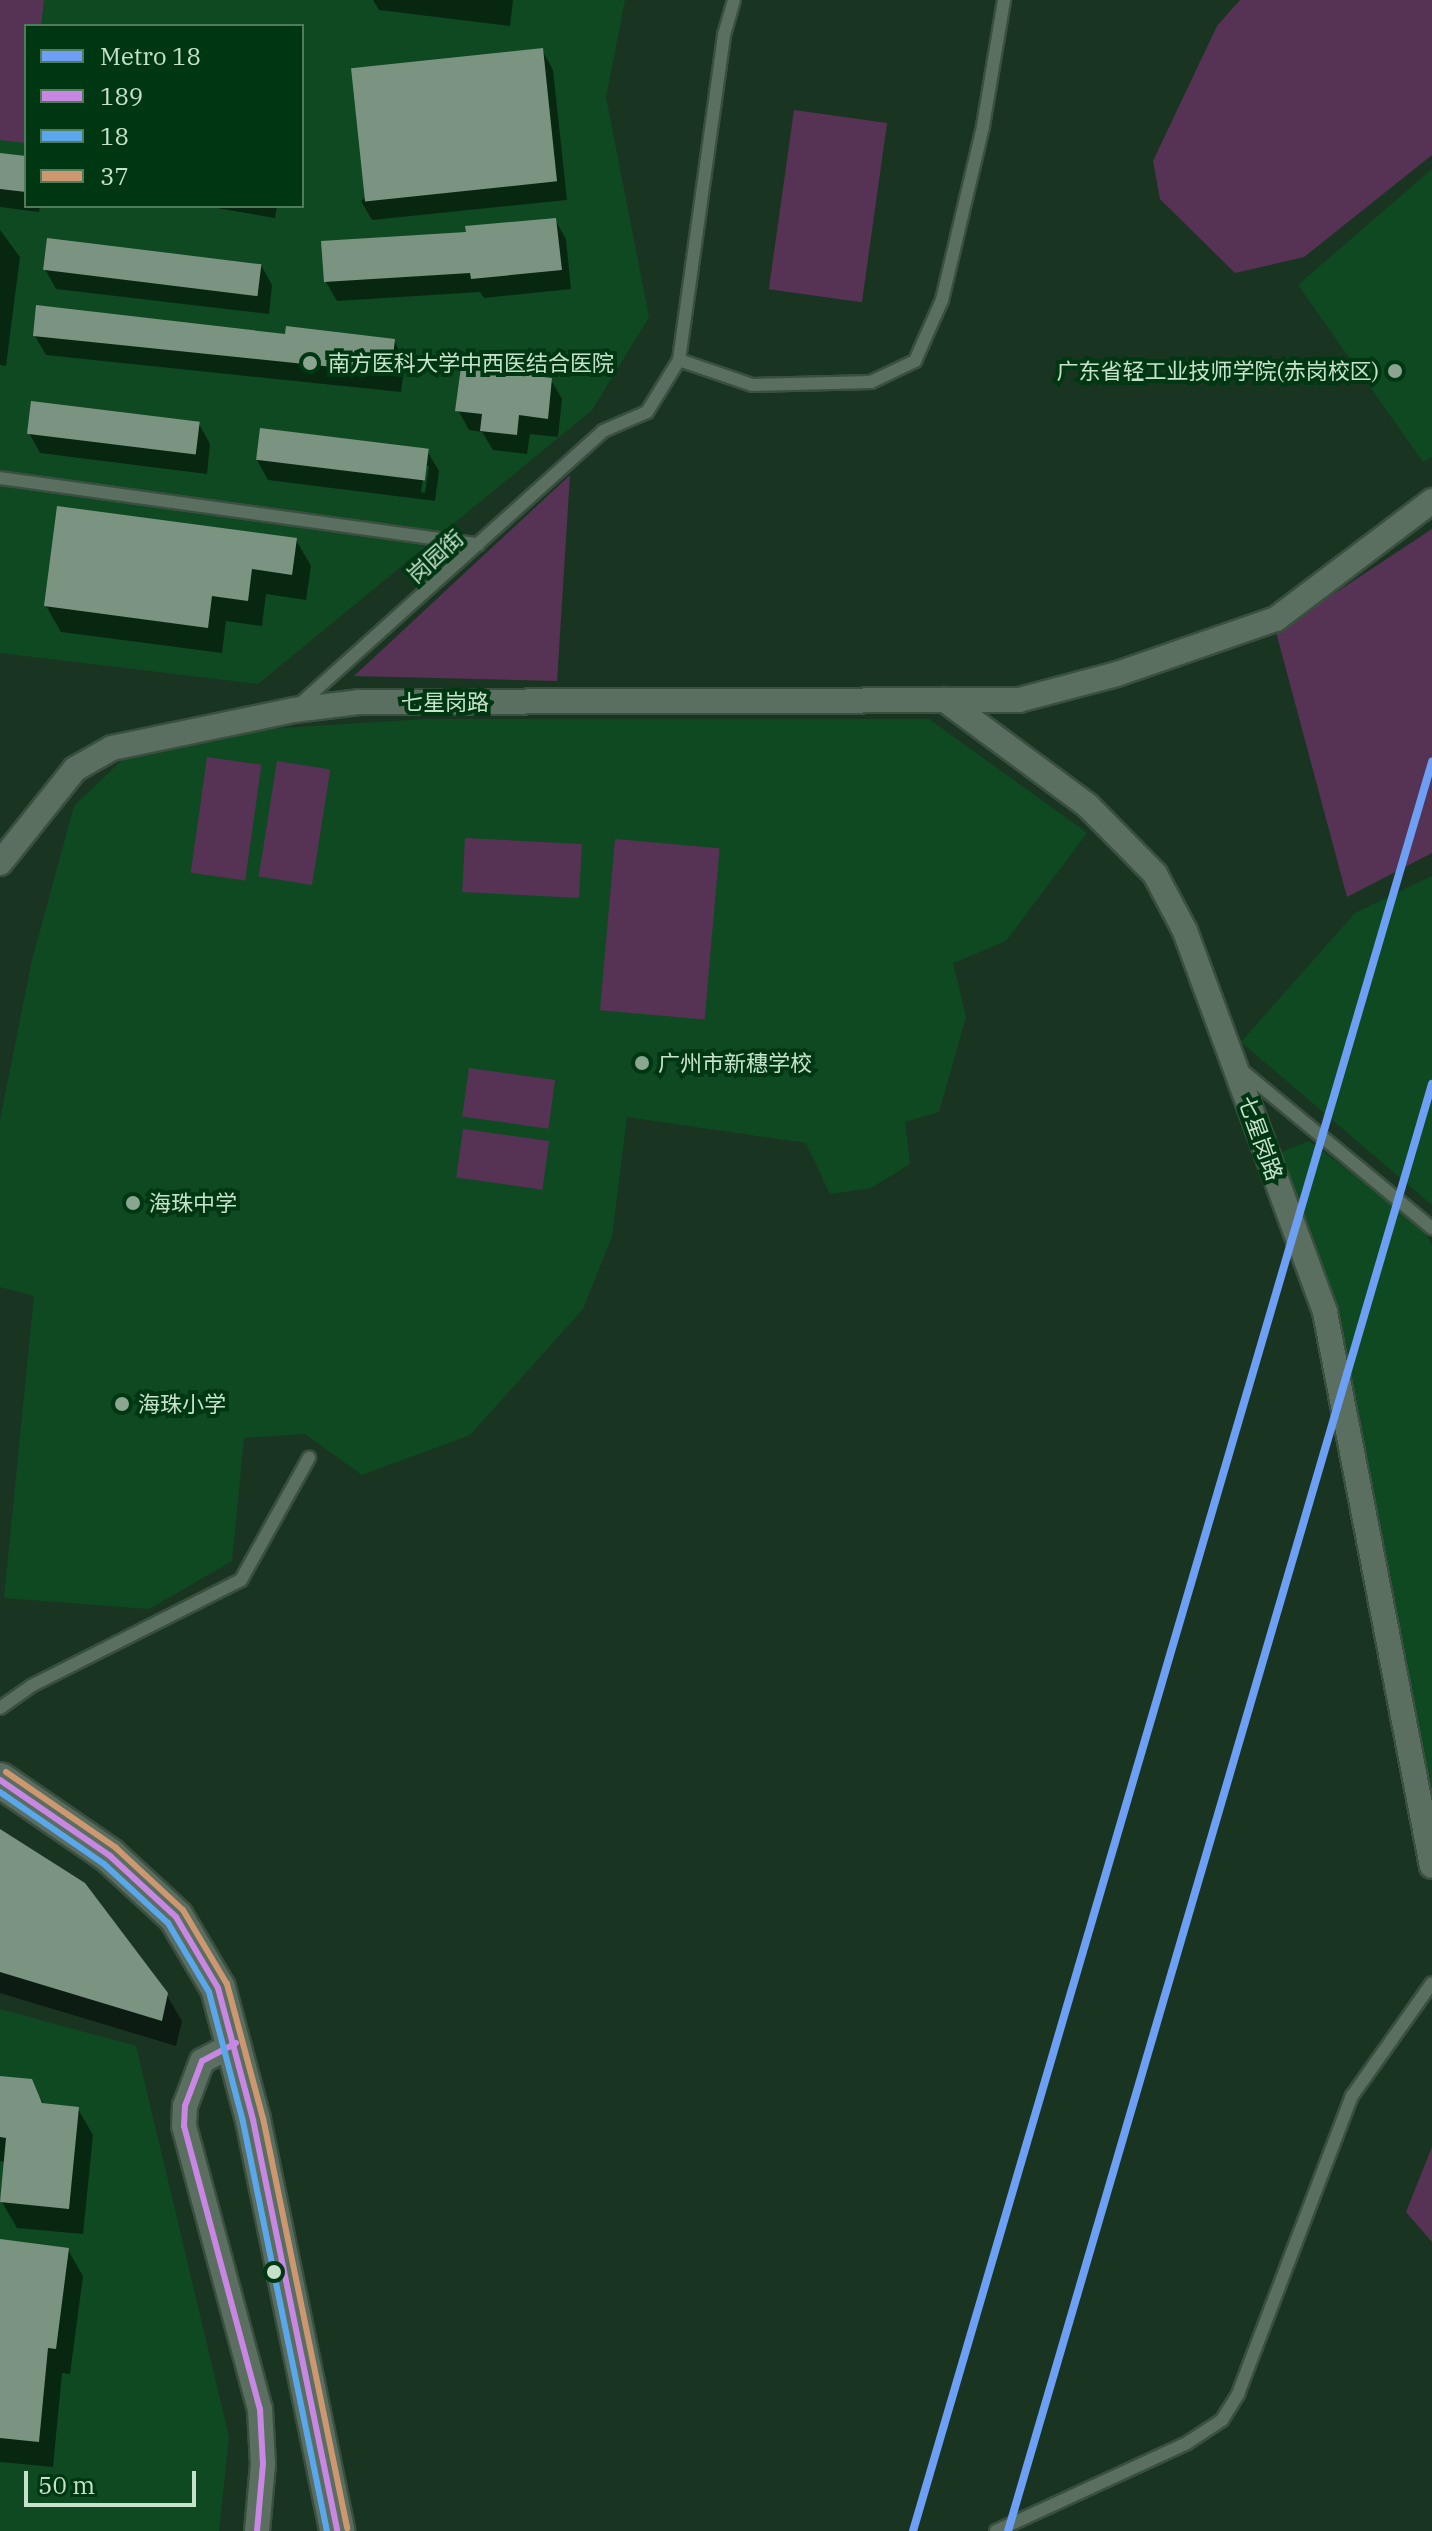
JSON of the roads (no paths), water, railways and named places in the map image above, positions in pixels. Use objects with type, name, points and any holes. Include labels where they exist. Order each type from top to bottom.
[{"type":"main road","points":[[0,1780],[110,1856],[176,1917],[203,1955],[236,2043],[337,2531]]},
{"type":"street","name":"七星岗路","points":[[0,863],[75,769],[112,748],[294,710],[359,702],[1019,700],[1117,674],[1276,619],[1432,501]]},
{"type":"street","name":"七星岗路","points":[[945,700],[1088,806],[1155,874],[1185,931],[1325,1312],[1432,1866]]},
{"type":"street","points":[[236,2043],[202,2061],[185,2106],[184,2126],[260,2409],[263,2464],[257,2531]]},
{"type":"lane","points":[[734,0],[679,360],[752,385],[871,382],[915,361],[942,300],[983,126],[1004,0]]},
{"type":"lane","name":"岗园街","points":[[294,710],[603,431],[647,412],[679,360]]},
{"type":"lane","points":[[0,478],[478,544]]},
{"type":"lane","points":[[1234,1063],[1432,1228]]},
{"type":"lane","points":[[0,1708],[31,1686],[241,1580],[309,1458]]},
{"type":"lane","points":[[996,2531],[1187,2443],[1222,2420],[1238,2394],[1352,2096],[1369,2065],[1432,1983]]},
{"type":"metro line","name":"18","points":[[913,2531],[1432,762]]},
{"type":"metro line","name":"18","points":[[1008,2531],[1432,1084]]},
{"type":"place","name":"南方医科大学中西医结合医院","points":[[310,363]]},
{"type":"place","name":"广东省轻工业技师学院(赤岗校区)","points":[[1395,371]]},
{"type":"place","name":"广州市新穗学校","points":[[642,1063]]},
{"type":"place","name":"海珠中学","points":[[133,1203]]},
{"type":"place","name":"海珠小学","points":[[122,1404]]}]
